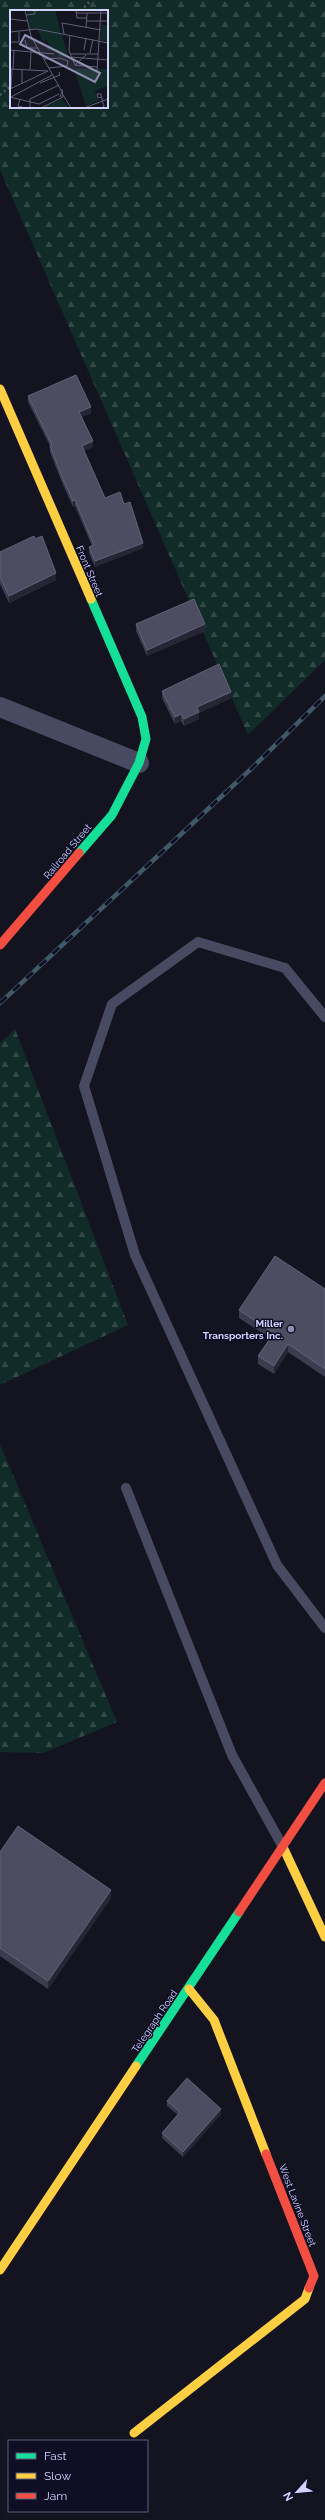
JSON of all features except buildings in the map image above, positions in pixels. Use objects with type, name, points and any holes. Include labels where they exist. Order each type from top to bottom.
[{"type":"street","name":"Front Street","points":[[0,389],[142,717],[146,739],[139,763]]},
{"type":"street","points":[[0,707],[139,763]]},
{"type":"street","name":"Railroad Street","points":[[0,945],[112,815],[139,763]]},
{"type":"street","name":"Telegraph Road","points":[[0,2270],[189,1989],[325,1783]]},
{"type":"street","points":[[283,1847],[325,1937]]},
{"type":"street","name":"West Lavine Street","points":[[134,2434],[305,2298],[314,2276],[214,2020],[189,1989]]},
{"type":"lane","points":[[325,1017],[285,968],[198,942],[112,1004],[84,1086],[135,1255],[277,1565],[325,1628]]},
{"type":"lane","points":[[126,1488],[232,1755],[283,1847]]},
{"type":"path","points":[[82,10],[91,0]]},
{"type":"path","points":[[0,95],[10,87]]},
{"type":"green space","points":[[0,0],[325,0],[325,660],[248,735],[0,170]]},
{"type":"green space","points":[[15,1029],[128,1325],[0,1385],[0,1043]]},
{"type":"green space","points":[[0,1444],[117,1722],[43,1753],[0,1752]]},
{"type":"railway","points":[[0,1003],[252,768],[325,696]]},
{"type":"traffic: fast","points":[[79,853],[112,815],[139,763],[146,739],[142,717],[91,599]]},
{"type":"traffic: fast","points":[[136,2066],[239,1912]]},
{"type":"traffic: slow","points":[[0,389],[91,599]]},
{"type":"traffic: slow","points":[[283,1847],[325,1937]]},
{"type":"traffic: slow","points":[[189,1989],[214,2020],[266,2154]]},
{"type":"traffic: slow","points":[[0,2270],[136,2066]]},
{"type":"traffic: slow","points":[[134,2433],[305,2299],[309,2288]]},
{"type":"traffic: jam","points":[[0,945],[79,853]]},
{"type":"traffic: jam","points":[[239,1912],[325,1783]]},
{"type":"traffic: jam","points":[[266,2154],[314,2276],[309,2288]]},
{"type":"place","name":"Miller Transporters Inc.","points":[[291,1329]]}]
